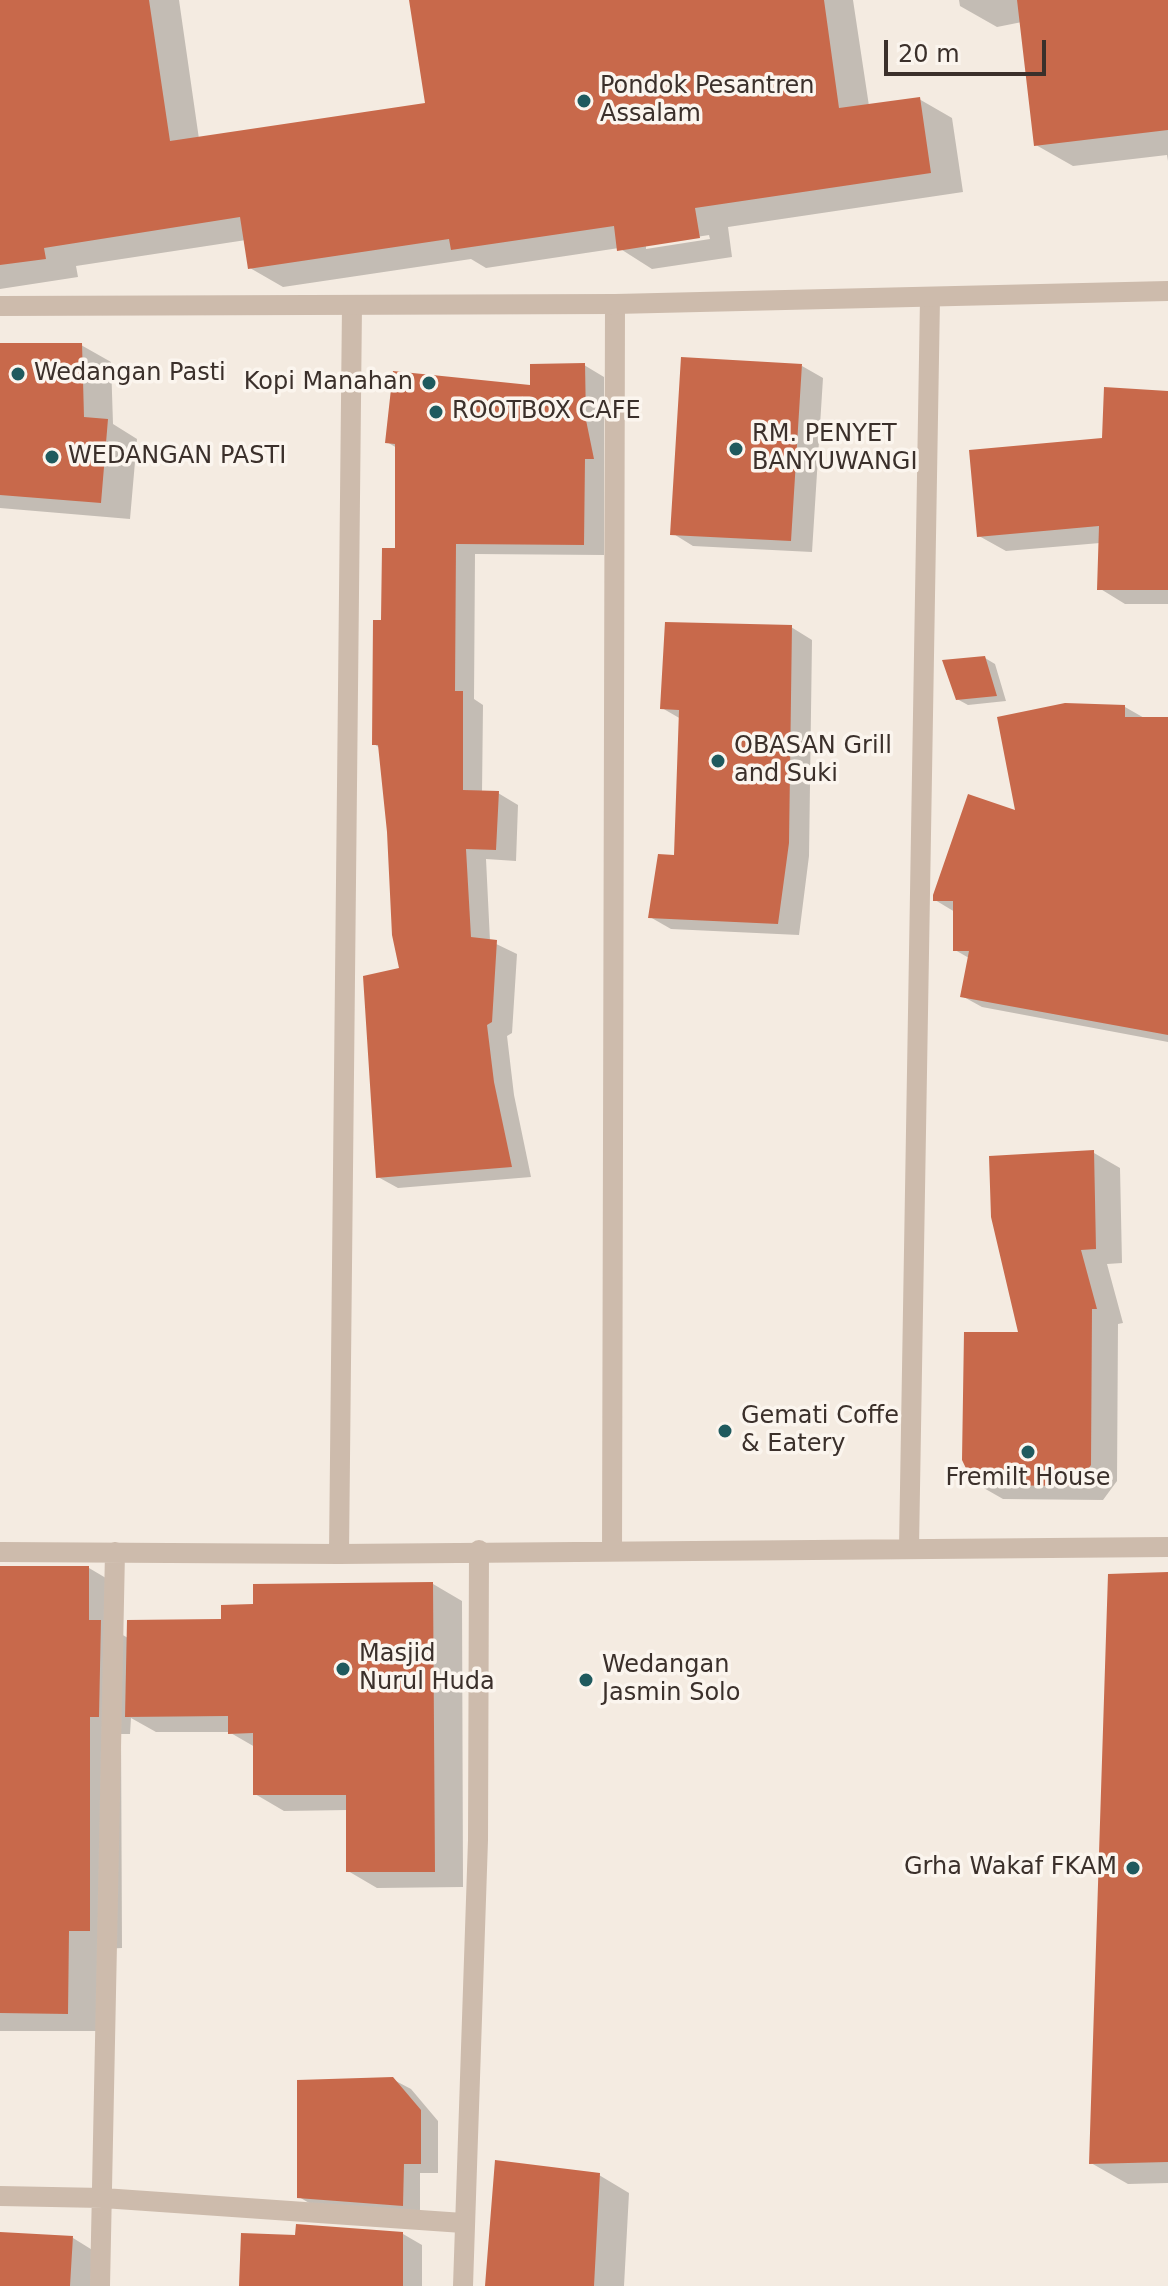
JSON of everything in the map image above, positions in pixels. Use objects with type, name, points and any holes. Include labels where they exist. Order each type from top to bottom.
[{"type":"street","points":[[0,306],[615,304],[1168,291]]},
{"type":"street","points":[[909,1548],[930,298]]},
{"type":"street","points":[[612,1550],[615,304]]},
{"type":"street","points":[[339,1554],[352,305]]},
{"type":"street","points":[[0,1552],[339,1554],[479,1550],[1168,1547]]},
{"type":"street","points":[[463,2286],[478,1840],[479,1550]]},
{"type":"street","points":[[100,2286],[115,1552]]},
{"type":"street","points":[[0,2196],[103,2198],[463,2223]]},
{"type":"building","name":"Pondok Pesantren Assalam","points":[[0,0],[149,0],[170,141],[425,103],[409,0],[824,0],[839,108],[920,97],[931,173],[695,208],[700,238],[617,251],[614,226],[451,250],[449,239],[248,269],[240,217],[44,248],[46,259],[0,265]]},
{"type":"building","points":[[1017,0],[1168,0],[1168,130],[1034,146]]},
{"type":"building","name":"WEDANGAN PASTI","points":[[0,343],[82,343],[84,417],[108,419],[101,503],[0,495]]},
{"type":"building","name":"RM. PENYET BANYUWANGI","points":[[681,357],[802,364],[791,541],[670,535]]},
{"type":"building","points":[[585,363],[586,420],[594,459],[585,459],[584,545],[456,544],[455,691],[463,691],[463,790],[499,791],[496,850],[466,849],[471,937],[497,940],[492,1022],[487,1025],[494,1082],[512,1167],[376,1178],[363,976],[399,968],[392,935],[387,832],[378,745],[372,745],[373,620],[381,620],[382,548],[395,548],[395,444],[385,443],[393,371],[530,385],[530,364]]},
{"type":"building","points":[[1104,387],[1168,391],[1168,590],[1097,590],[1099,526],[977,537],[969,450],[1102,438]]},
{"type":"building","points":[[665,622],[792,625],[789,843],[778,924],[648,918],[658,854],[674,855],[679,710],[660,709]]},
{"type":"building","points":[[985,656],[997,696],[956,700],[942,660]]},
{"type":"building","points":[[1065,703],[1125,705],[1125,717],[1168,717],[1168,1035],[960,997],[969,951],[953,951],[953,901],[933,901],[933,895],[968,794],[1015,810],[997,717]]},
{"type":"building","points":[[1094,1150],[1096,1249],[1081,1250],[1097,1309],[1092,1309],[1091,1465],[1076,1486],[974,1485],[962,1460],[964,1332],[1018,1332],[991,1217],[989,1156]]},
{"type":"building","points":[[0,1566],[89,1566],[89,1620],[101,1620],[99,1717],[90,1717],[90,1931],[69,1931],[68,2014],[0,2013]]},
{"type":"building","name":"Grha Wakaf FKAM","points":[[1168,1572],[1168,2162],[1089,2164],[1108,1574]]},
{"type":"building","name":"Masjid Nurul Huda","points":[[433,1582],[435,1872],[346,1872],[346,1795],[253,1795],[253,1733],[228,1734],[228,1716],[125,1717],[127,1620],[221,1619],[221,1605],[253,1604],[253,1584]]},
{"type":"building","points":[[393,2077],[421,2110],[421,2164],[404,2164],[403,2206],[297,2198],[297,2080]]},
{"type":"building","points":[[495,2160],[600,2173],[594,2286],[485,2286]]},
{"type":"building","points":[[296,2224],[403,2232],[403,2286],[239,2286],[241,2233],[295,2235]]},
{"type":"building","points":[[0,2232],[73,2236],[70,2286],[0,2286]]},
{"type":"place","name":"Pondok Pesantren Assalam","points":[[584,101]]},
{"type":"place","name":"Wedangan Pasti","points":[[18,374]]},
{"type":"place","name":"Kopi Manahan","points":[[429,383]]},
{"type":"place","name":"ROOTBOX CAFE","points":[[436,412]]},
{"type":"place","name":"RM. PENYET BANYUWANGI","points":[[736,449]]},
{"type":"place","name":"WEDANGAN PASTI","points":[[52,457]]},
{"type":"place","name":"OBASAN Grill and Suki","points":[[718,761]]},
{"type":"place","name":"Gemati Coffe & Eatery","points":[[725,1431]]},
{"type":"place","name":"Fremilt House","points":[[1028,1452]]},
{"type":"place","name":"Masjid Nurul Huda","points":[[343,1669]]},
{"type":"place","name":"Wedangan Jasmin Solo","points":[[586,1680]]},
{"type":"place","name":"Grha Wakaf FKAM","points":[[1133,1868]]}]
